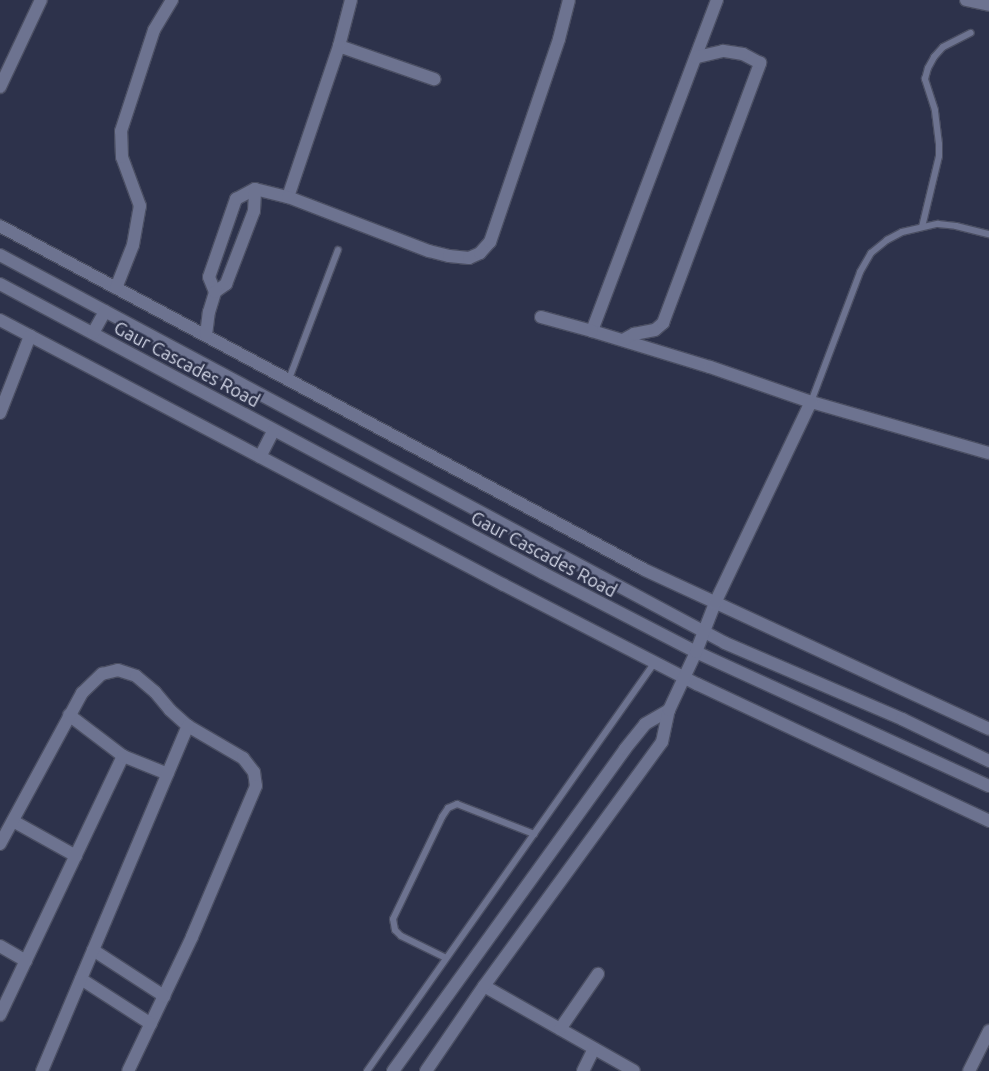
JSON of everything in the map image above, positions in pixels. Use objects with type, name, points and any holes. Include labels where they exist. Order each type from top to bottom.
[{"type":"street","points":[[0,87],[41,0]]},
{"type":"street","points":[[116,288],[133,245],[140,206],[122,157],[121,131],[154,30],[172,0]]},
{"type":"street","points":[[288,197],[339,46],[351,0]]},
{"type":"street","points":[[215,292],[209,277],[236,199],[256,189],[288,197],[429,251],[468,258],[480,253],[490,242],[559,39],[569,0]]},
{"type":"street","points":[[592,331],[717,0]]},
{"type":"street","points":[[966,0],[989,5]]},
{"type":"street","points":[[339,46],[434,79]]},
{"type":"street","points":[[623,340],[634,334],[655,330],[663,322],[760,63],[744,54],[723,51],[696,56]]},
{"type":"street","points":[[206,335],[209,312],[215,292],[226,284],[230,274],[254,210],[256,189]]},
{"type":"street","points":[[0,226],[602,548],[715,603],[989,729]]},
{"type":"street","name":"Gaur Cascades Road","points":[[0,254],[725,643],[902,719],[989,761]]},
{"type":"street","name":"Gaur Cascades Road","points":[[0,284],[696,652],[989,786]]},
{"type":"street","name":"Gaur Cascades Road","points":[[93,333],[105,311]]},
{"type":"street","points":[[541,316],[623,340],[811,402],[989,453]]},
{"type":"street","points":[[0,320],[685,678],[989,820]]},
{"type":"street","points":[[0,413],[30,336]]},
{"type":"street","points":[[426,1071],[484,986],[662,742],[669,710],[685,678],[715,603],[811,402]]},
{"type":"street","points":[[260,457],[274,430]]},
{"type":"street","points":[[0,844],[82,693],[102,674],[118,670],[136,676],[188,726],[243,758],[254,772],[256,786],[192,937],[128,1071]]},
{"type":"street","points":[[393,1071],[625,749],[645,724],[669,710]]},
{"type":"street","points":[[69,715],[123,756],[168,774]]},
{"type":"street","points":[[42,1071],[188,726]]},
{"type":"street","points":[[0,1014],[123,756]]},
{"type":"street","points":[[12,821],[76,856]]},
{"type":"street","points":[[0,946],[26,961]]},
{"type":"street","points":[[93,950],[164,996]]},
{"type":"street","points":[[560,1029],[598,974]]},
{"type":"street","points":[[81,979],[151,1024]]},
{"type":"street","points":[[484,986],[634,1071]]},
{"type":"street","points":[[970,1071],[989,1030]]},
{"type":"street","points":[[583,1071],[594,1048]]},
{"type":"lane","points":[[922,227],[939,144],[935,110],[925,79],[934,57],[943,48],[971,34]]},
{"type":"lane","points":[[811,402],[860,272],[871,253],[887,240],[902,232],[938,224],[956,226],[989,234]]},
{"type":"lane","points":[[289,379],[338,250]]},
{"type":"lane","points":[[367,1071],[655,662]]},
{"type":"lane","points":[[446,958],[401,936],[395,930],[392,919],[448,808],[457,804],[534,834]]}]
